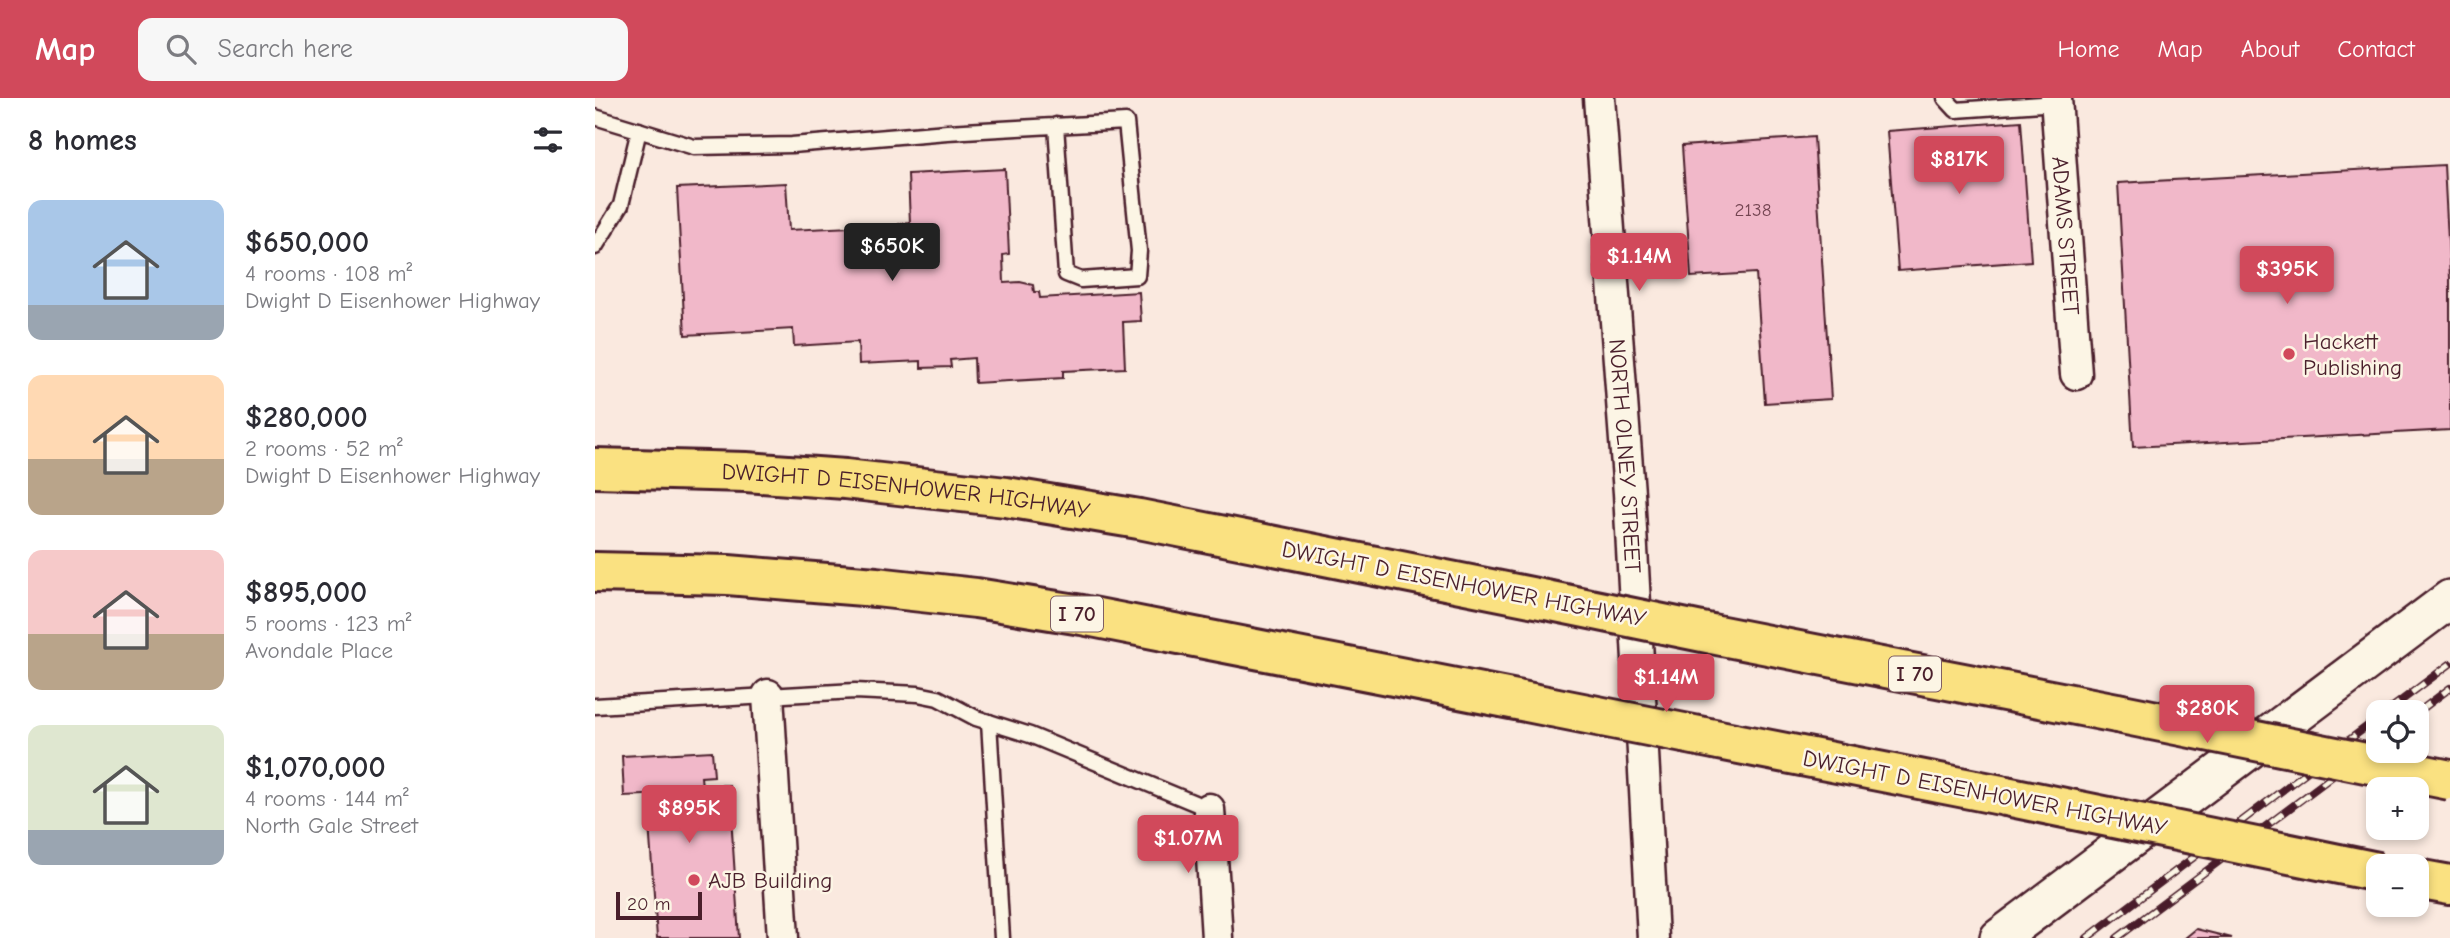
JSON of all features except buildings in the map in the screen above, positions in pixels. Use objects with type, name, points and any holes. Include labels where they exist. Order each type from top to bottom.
[{"type":"highway","name":"DWIGHT D EISENHOWER HIGHWAY","points":[[595,468],[670,468],[845,479],[1006,497],[1139,519],[2450,780]]},
{"type":"highway","name":"DWIGHT D EISENHOWER HIGHWAY","points":[[595,572],[728,575],[876,587],[963,596],[1082,615],[2006,796],[2366,870]]},
{"type":"highway","points":[[2429,881],[2450,885]]},
{"type":"street","name":"NORTH OLNEY STREET","points":[[1599,98],[1629,493],[1653,938]]},
{"type":"street","name":"ADAMS STREET","points":[[2056,101],[2076,374]]},
{"type":"street","points":[[1999,938],[2450,598]]},
{"type":"street","points":[[768,695],[783,938]]},
{"type":"street","points":[[1209,809],[1217,938]]},
{"type":"lane","points":[[1945,98],[1956,110],[2056,101]]},
{"type":"lane","points":[[595,117],[694,146],[792,145],[1056,125],[1126,122],[1139,251],[1137,276],[1081,280],[1066,274],[1056,125]]},
{"type":"lane","points":[[595,247],[621,205],[639,130]]},
{"type":"lane","points":[[595,706],[855,691],[918,694],[939,698],[989,722],[1030,735],[1209,809]]},
{"type":"lane","points":[[989,722],[1002,938]]},
{"type":"railway","points":[[2402,700],[2450,664]]},
{"type":"railway","points":[[2429,704],[2450,688]]},
{"type":"railway","points":[[2087,938],[2366,727]]},
{"type":"railway","points":[[2117,938],[2366,751]]},
{"type":"place","name":"Hackett Publishing","points":[[2289,354]]},
{"type":"place","name":"AJB Building","points":[[694,880]]}]
